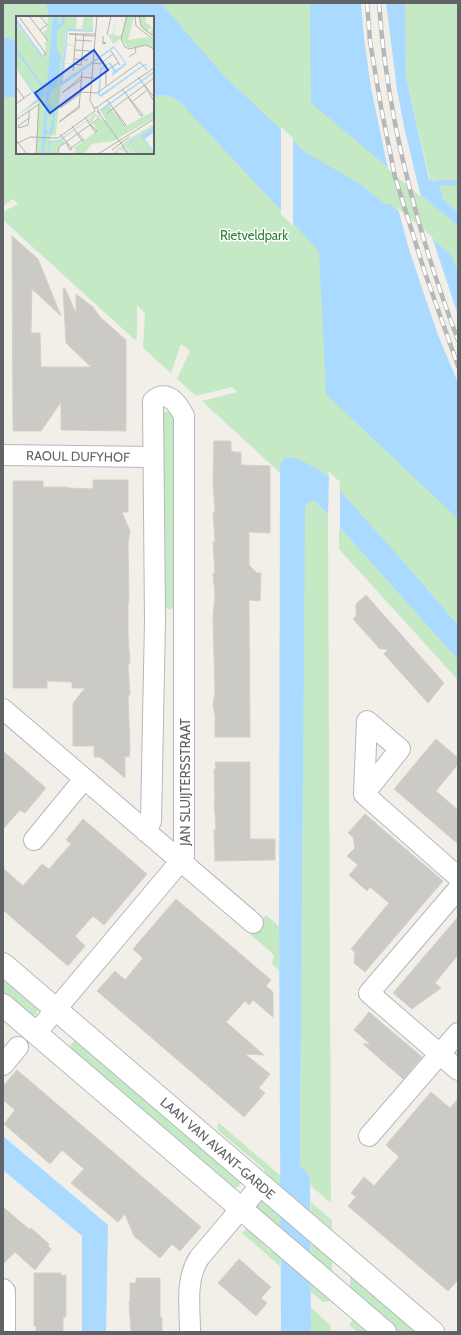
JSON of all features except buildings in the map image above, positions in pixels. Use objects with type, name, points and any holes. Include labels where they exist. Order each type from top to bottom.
[{"type":"street","name":"JAN SLUIJTERSSTRAAT","points":[[36,1033],[184,857],[184,416],[179,406],[166,396],[158,397],[153,401],[154,621],[151,821],[146,832]]},
{"type":"street","name":"RAOUL DUFYHOF","points":[[3,456],[153,457]]},
{"type":"street","points":[[154,621],[184,620]]},
{"type":"street","points":[[3,710],[253,923]]},
{"type":"street","points":[[34,840],[84,779]]},
{"type":"street","points":[[364,794],[458,877]]},
{"type":"street","points":[[458,889],[369,992],[458,1070]]},
{"type":"street","name":"LAAN VAN AVANT-GARDE","points":[[3,964],[433,1332]]},
{"type":"street","points":[[3,1005],[385,1332]]},
{"type":"street","points":[[368,1136],[458,1033]]},
{"type":"street","points":[[3,1065],[18,1047]]},
{"type":"street","points":[[190,1332],[190,1281],[193,1268],[199,1258],[241,1209],[269,1192]]},
{"type":"street","points":[[3,1289],[5,1291],[5,1332]]},
{"type":"green space","name":"Rietveldpark","points":[[3,3],[329,3],[365,147],[458,226],[458,625],[409,568],[339,492],[340,482],[328,471],[330,480],[280,465],[280,473],[202,401],[237,392],[232,387],[196,396],[177,379],[190,351],[181,344],[171,373],[143,348],[145,313],[137,306],[137,338],[135,340],[3,220],[3,212],[18,204],[13,199],[3,206]]},
{"type":"green space","points":[[405,3],[458,3],[458,212],[442,198],[435,181],[430,181],[406,77]]},
{"type":"green space","points":[[171,411],[176,413],[176,607],[170,609],[164,608],[160,419],[164,412]]},
{"type":"green space","points":[[310,501],[315,501],[328,514],[331,1203],[311,1186],[310,1177],[300,1166],[304,506]]},
{"type":"green space","points":[[339,526],[458,660],[458,680],[339,549]]},
{"type":"green space","points":[[266,915],[279,926],[279,970],[272,964],[274,955],[250,934]]},
{"type":"green space","points":[[3,970],[39,1007],[36,1014],[32,1016],[3,996]]},
{"type":"green space","points":[[79,1036],[242,1180],[239,1186],[233,1189],[66,1050]]},
{"type":"green space","points":[[219,1123],[281,1176],[281,1191],[261,1176],[265,1170],[219,1131],[217,1126]]},
{"type":"green space","points":[[264,1199],[281,1208],[281,1234],[256,1208],[260,1201]]},
{"type":"green space","points":[[311,1202],[332,1220],[332,1237],[311,1217]]},
{"type":"green space","points":[[248,1229],[270,1251],[275,1245],[281,1250],[280,1266],[242,1233]]},
{"type":"green space","points":[[311,1234],[332,1252],[332,1277],[311,1260]]},
{"type":"green space","points":[[350,1268],[424,1332],[394,1332],[350,1294]]},
{"type":"green space","points":[[311,1276],[331,1298],[330,1301],[323,1302],[311,1292]]},
{"type":"green space","points":[[311,1307],[331,1326],[331,1332],[311,1332]]},
{"type":"green space","points":[[353,1320],[366,1332],[358,1332],[349,1325]]},
{"type":"water","points":[[46,3],[161,3],[224,76],[305,152],[360,184],[385,204],[391,205],[451,255],[458,272],[458,519],[326,394],[319,251],[179,101],[166,95],[154,95],[154,16],[49,16]]},
{"type":"water","points":[[310,3],[405,3],[406,77],[429,180],[438,184],[442,198],[458,212],[458,226],[311,103]]},
{"type":"water","points":[[3,37],[16,41],[16,97],[3,97]]},
{"type":"water","points":[[290,457],[309,464],[326,475],[458,625],[458,660],[328,514],[315,501],[310,501],[305,506],[300,1165],[310,1177],[311,1332],[281,1332],[279,921],[280,465],[284,458]]},
{"type":"water","points":[[3,1136],[108,1225],[106,1332],[82,1332],[82,1236],[3,1170]]},
{"type":"pier","points":[[361,3],[386,3],[397,90],[421,197],[388,169],[371,88]]},
{"type":"pier","points":[[281,127],[293,138],[293,226],[281,214]]},
{"type":"pier","points":[[398,208],[432,237],[458,315],[458,383],[438,335],[408,246]]},
{"type":"pier","points":[[329,476],[340,489],[340,530],[328,517]]},
{"type":"waterway","points":[[437,183],[458,183]]},
{"type":"railway","points":[[367,3],[370,41],[395,177],[425,273],[458,366]]},
{"type":"railway","points":[[379,3],[389,89],[406,174],[429,258],[458,340]]}]
